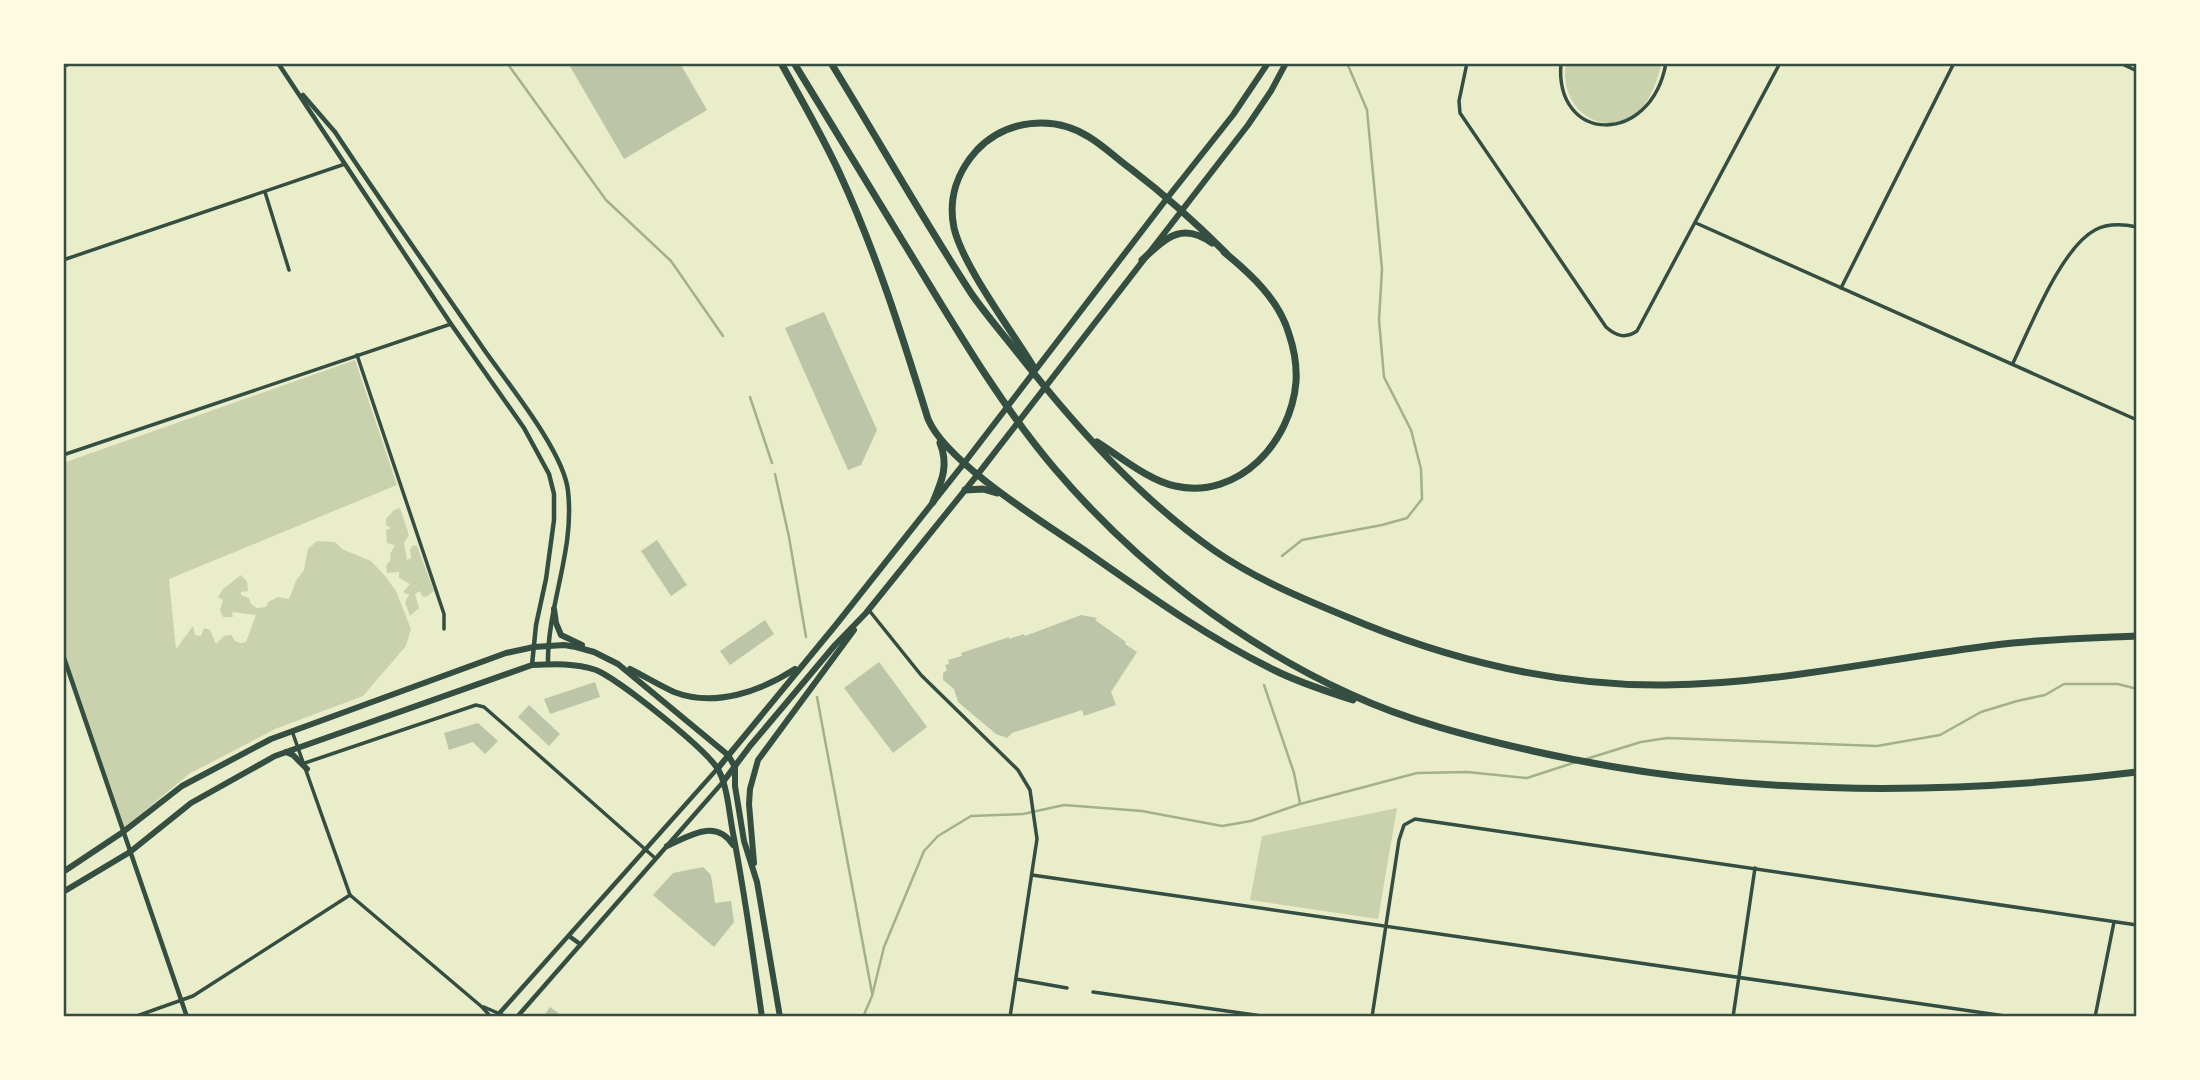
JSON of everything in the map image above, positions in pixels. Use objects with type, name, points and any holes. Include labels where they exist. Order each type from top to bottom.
[{"type":"highway","points":[[781,63],[838,169],[889,295],[928,419],[945,458],[945,468],[933,502]]},
{"type":"highway","points":[[794,63],[982,369],[1054,468],[1139,556],[1180,592],[1229,626],[1299,668],[1388,710]]},
{"type":"highway","points":[[831,63],[972,295],[1052,396],[1134,485],[1169,517],[1217,553],[1267,582],[1406,641],[1509,668],[1609,683],[1662,685],[1779,678],[1997,645],[2137,636]]},
{"type":"highway","points":[[1052,396],[976,275],[955,230],[952,199],[956,181],[965,164],[978,149],[1006,130],[1039,122],[1073,128],[1090,137],[1168,197],[1252,277],[1275,304],[1284,320],[1294,355],[1296,379],[1289,413],[1257,464],[1228,483],[1210,488],[1173,486],[1154,478],[1087,436]]},
{"type":"highway","points":[[1142,260],[1165,238],[1189,232],[1206,239],[1226,253]]},
{"type":"highway","points":[[937,437],[1007,497],[1184,619],[1245,655],[1304,685],[1491,742],[1589,764],[1660,775],[1794,788],[1995,786],[2137,772]]},
{"type":"highway","points":[[965,490],[988,490],[1007,497]]},
{"type":"main road","points":[[718,768],[965,462],[1233,115],[1268,63]]},
{"type":"main road","points":[[780,1017],[757,882],[749,804],[754,773],[766,747],[867,611],[978,474],[1248,125],[1286,63]]},
{"type":"main road","points":[[554,609],[561,635],[676,692],[704,697],[755,691],[800,666]]},
{"type":"main road","points":[[723,782],[835,645],[867,611]]},
{"type":"main road","points":[[63,872],[122,832],[182,786],[271,739],[506,653],[549,645],[564,645],[594,652]]},
{"type":"main road","points":[[63,892],[130,852],[191,803],[286,752],[532,665],[559,664],[594,670],[612,678],[697,747],[718,768],[737,857],[762,1017]]},
{"type":"main road","points":[[618,664],[729,755],[735,767],[735,786],[744,841],[757,882]]},
{"type":"main road","points":[[286,752],[306,766]]},
{"type":"main road","points":[[667,846],[698,832],[719,831],[733,843],[737,857]]},
{"type":"street","points":[[63,66],[71,63]]},
{"type":"street","points":[[278,63],[451,324],[524,428],[542,457],[553,482],[554,520],[532,665]]},
{"type":"street","points":[[1467,63],[1459,101],[1460,113],[1602,321],[1618,335],[1632,335],[1637,331],[1780,63]]},
{"type":"street","points":[[1561,63],[1562,92],[1571,106],[1579,116],[1596,124],[1610,125],[1622,124],[1643,111],[1658,88],[1666,63]]},
{"type":"street","points":[[2120,63],[2137,71]]},
{"type":"street","points":[[1841,288],[1953,64]]},
{"type":"street","points":[[293,84],[335,132],[524,407],[565,473],[570,523],[554,609],[548,664]]},
{"type":"street","points":[[63,260],[345,164]]},
{"type":"street","points":[[265,192],[289,270]]},
{"type":"street","points":[[1696,223],[2137,420]]},
{"type":"street","points":[[2013,363],[2062,266],[2079,243],[2095,230],[2120,223],[2137,227]]},
{"type":"street","points":[[63,455],[451,324]]},
{"type":"street","points":[[357,355],[444,614],[444,629]]},
{"type":"street","points":[[867,611],[951,707],[1018,771],[1030,790],[1037,835],[1010,1017]]},
{"type":"street","points":[[63,655],[187,1017]]},
{"type":"street","points":[[306,766],[476,705],[484,707],[655,858]]},
{"type":"street","points":[[292,731],[349,895],[482,1007],[496,1015],[507,1017]]},
{"type":"street","points":[[496,1015],[718,768]]},
{"type":"street","points":[[517,1017],[723,782]]},
{"type":"street","points":[[1372,1017],[1388,926],[1397,850],[1404,825],[1415,819],[2137,925]]},
{"type":"street","points":[[1733,1017],[1755,868]]},
{"type":"street","points":[[1032,876],[2012,1017]]},
{"type":"street","points":[[134,1017],[204,990],[349,895]]},
{"type":"street","points":[[2095,1017],[2114,922]]},
{"type":"street","points":[[569,936],[580,944]]},
{"type":"street","points":[[1016,979],[1067,988]]},
{"type":"street","points":[[1093,992],[1269,1017]]},
{"type":"street","points":[[482,1007],[496,1015]]},
{"type":"green space","points":[[1566,63],[1661,63],[1661,66],[1644,105],[1631,117],[1617,123],[1602,123],[1589,118],[1578,109],[1570,96],[1565,81]]},
{"type":"green space","points":[[355,360],[397,485],[169,579],[176,649],[193,626],[195,635],[201,636],[204,628],[210,630],[216,644],[224,636],[231,635],[235,641],[246,642],[256,615],[232,612],[233,617],[223,617],[220,610],[223,600],[218,597],[223,589],[241,575],[247,582],[248,591],[241,592],[241,595],[249,598],[251,604],[257,608],[266,607],[268,602],[278,597],[289,599],[304,570],[308,549],[317,541],[335,542],[342,549],[371,561],[385,576],[396,591],[411,629],[406,646],[363,696],[275,729],[189,774],[124,828],[63,655],[63,463]]},
{"type":"green space","points":[[400,508],[409,535],[404,543],[407,560],[411,558],[410,550],[413,545],[417,546],[434,591],[426,597],[422,596],[420,591],[415,594],[419,608],[410,616],[405,602],[409,595],[403,592],[410,584],[399,578],[399,572],[387,573],[386,566],[395,545],[387,543],[386,530],[391,528],[386,525],[386,519],[394,510]]},
{"type":"green space","points":[[1397,808],[1378,919],[1250,900],[1262,836]]},
{"type":"building","points":[[568,63],[680,63],[707,110],[624,159]]},
{"type":"building","points":[[824,312],[877,430],[861,465],[848,470],[785,328]]},
{"type":"building","points":[[657,540],[687,585],[671,596],[641,551]]},
{"type":"building","points":[[1081,615],[1097,618],[1095,620],[1137,652],[1111,692],[1116,705],[1084,716],[1082,710],[1012,733],[1007,738],[996,734],[958,702],[954,689],[943,680],[948,660],[962,656],[961,653],[1009,637],[1025,636]]},
{"type":"building","points":[[765,620],[774,634],[730,665],[720,651]]},
{"type":"building","points":[[879,662],[927,727],[893,753],[844,688]]},
{"type":"building","points":[[595,682],[600,697],[550,714],[544,699]]},
{"type":"building","points":[[529,705],[560,734],[549,746],[518,717]]},
{"type":"building","points":[[478,723],[498,741],[485,754],[473,742],[449,750],[444,733]]},
{"type":"building","points":[[703,867],[711,875],[715,903],[731,901],[734,922],[714,947],[653,895],[673,873]]},
{"type":"building","points":[[550,1007],[564,1017],[543,1017]]},
{"type":"waterway","points":[[507,63],[606,200],[671,261],[723,336]]},
{"type":"waterway","points":[[1282,556],[1302,540],[1407,518],[1422,499],[1421,469],[1411,430],[1384,377],[1379,320],[1382,269],[1367,110],[1347,63]]},
{"type":"waterway","points":[[750,397],[772,463]]},
{"type":"waterway","points":[[775,474],[806,637]]},
{"type":"waterway","points":[[1586,759],[1641,742],[1667,738],[1877,746],[1940,735],[1981,712],[2045,695],[2064,684],[2118,684],[2137,689]]},
{"type":"waterway","points":[[1264,685],[1294,773],[1300,803]]},
{"type":"waterway","points":[[817,697],[872,993]]},
{"type":"waterway","points":[[863,1017],[872,996],[884,947],[924,851],[938,836],[971,816],[1023,814],[1064,805],[1142,811],[1222,826],[1251,821],[1300,804],[1417,773],[1467,772],[1527,778],[1576,762]]}]
